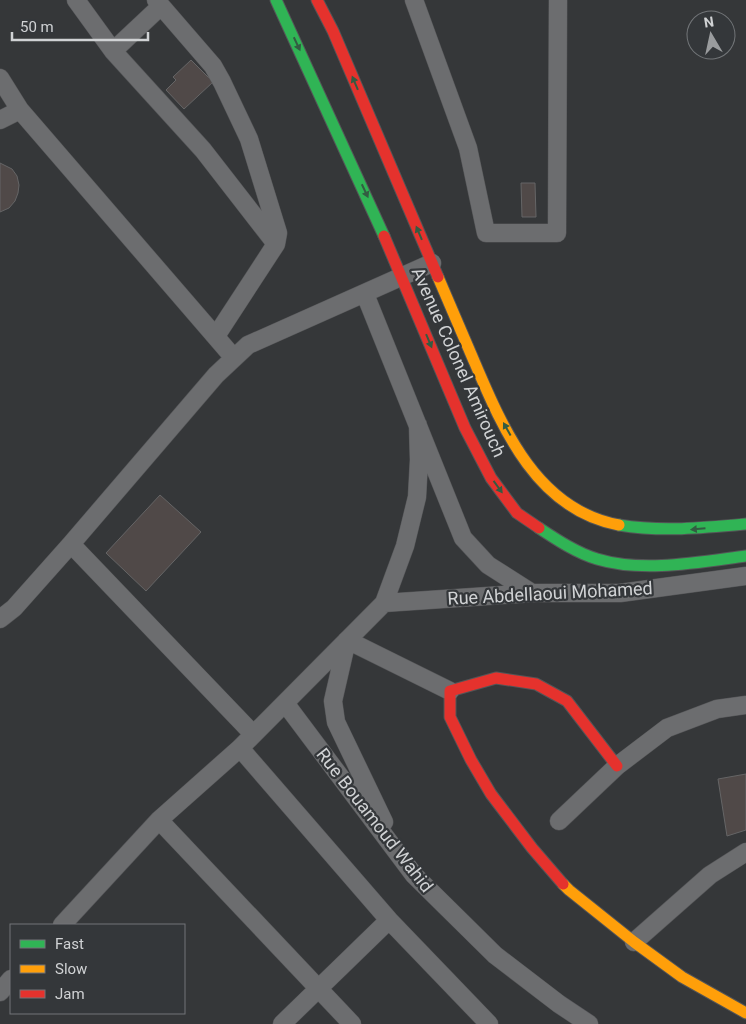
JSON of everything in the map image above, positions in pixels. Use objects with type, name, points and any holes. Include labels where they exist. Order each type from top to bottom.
[{"type":"main road","name":"Avenue Colonel Amirouch","points":[[276,0],[374,210],[465,428],[491,478],[517,513],[556,540],[597,559],[638,566],[687,564],[746,556]]},
{"type":"main road","name":"Avenue Colonel Amirouch","points":[[317,0],[333,31],[496,410],[522,456],[546,487],[572,507],[600,519],[630,528],[674,531],[746,524]]},
{"type":"main road","points":[[617,766],[567,701],[536,684],[496,678],[450,691],[450,717],[471,760],[491,794],[532,848],[569,890],[634,942],[682,977],[746,1013]]},
{"type":"street","points":[[76,0],[113,51],[203,150],[276,244]]},
{"type":"street","points":[[414,0],[468,148],[486,233],[557,233],[558,0]]},
{"type":"street","points":[[113,51],[158,3],[213,66],[249,139],[278,233],[276,244],[216,336]]},
{"type":"street","points":[[0,78],[20,110],[234,358]]},
{"type":"street","points":[[0,120],[20,110]]},
{"type":"street","points":[[0,619],[14,608],[71,544],[216,375],[248,345],[432,264]]},
{"type":"street","points":[[365,294],[463,538],[488,565],[532,593]]},
{"type":"street","points":[[63,924],[159,820],[240,748],[384,603],[406,546],[417,497],[418,425]]},
{"type":"street","points":[[71,544],[253,734]]},
{"type":"street","name":"Rue Abdellaoui Mohamed","points":[[384,603],[532,593],[620,593],[746,576]]},
{"type":"street","points":[[347,640],[450,691]]},
{"type":"street","points":[[347,640],[333,702],[336,722],[400,856]]},
{"type":"street","name":"Rue Bouamoud Wahid","points":[[285,703],[414,875],[495,955],[559,1004],[589,1024]]},
{"type":"street","points":[[559,821],[617,766],[667,728],[717,709],[746,705]]},
{"type":"street","points":[[240,748],[389,920],[489,1024]]},
{"type":"street","points":[[159,820],[352,1024]]},
{"type":"street","points":[[634,942],[710,875],[746,852]]},
{"type":"street","points":[[282,1024],[389,920]]},
{"type":"street","points":[[0,992],[10,980]]},
{"type":"building","points":[[191,60],[213,82],[184,109],[166,90],[176,80],[173,77]]},
{"type":"building","points":[[0,163],[12,169],[17,176],[19,185],[15,201],[9,208],[0,212]]},
{"type":"building","points":[[521,183],[535,183],[536,217],[522,217]]},
{"type":"building","points":[[160,495],[201,532],[146,591],[106,553]]},
{"type":"building","points":[[746,774],[746,830],[727,836],[718,779]]},
{"type":"traffic: fast","points":[[276,0],[384,236]]},
{"type":"traffic: fast","points":[[619,525],[666,529],[746,524]]},
{"type":"traffic: fast","points":[[539,528],[560,542],[582,553],[615,563],[652,566],[671,565],[746,556]]},
{"type":"traffic: slow","points":[[438,277],[497,413],[527,463],[545,484],[566,503],[590,516],[619,525]]},
{"type":"traffic: slow","points":[[563,884],[634,942],[682,977],[746,1013]]},
{"type":"traffic: jam","points":[[317,0],[333,31],[438,277]]},
{"type":"traffic: jam","points":[[384,236],[465,428],[491,478],[517,513],[539,528]]},
{"type":"traffic: jam","points":[[563,884],[532,848],[491,794],[471,760],[450,717],[450,691],[496,678],[536,684],[567,701],[617,766]]}]
